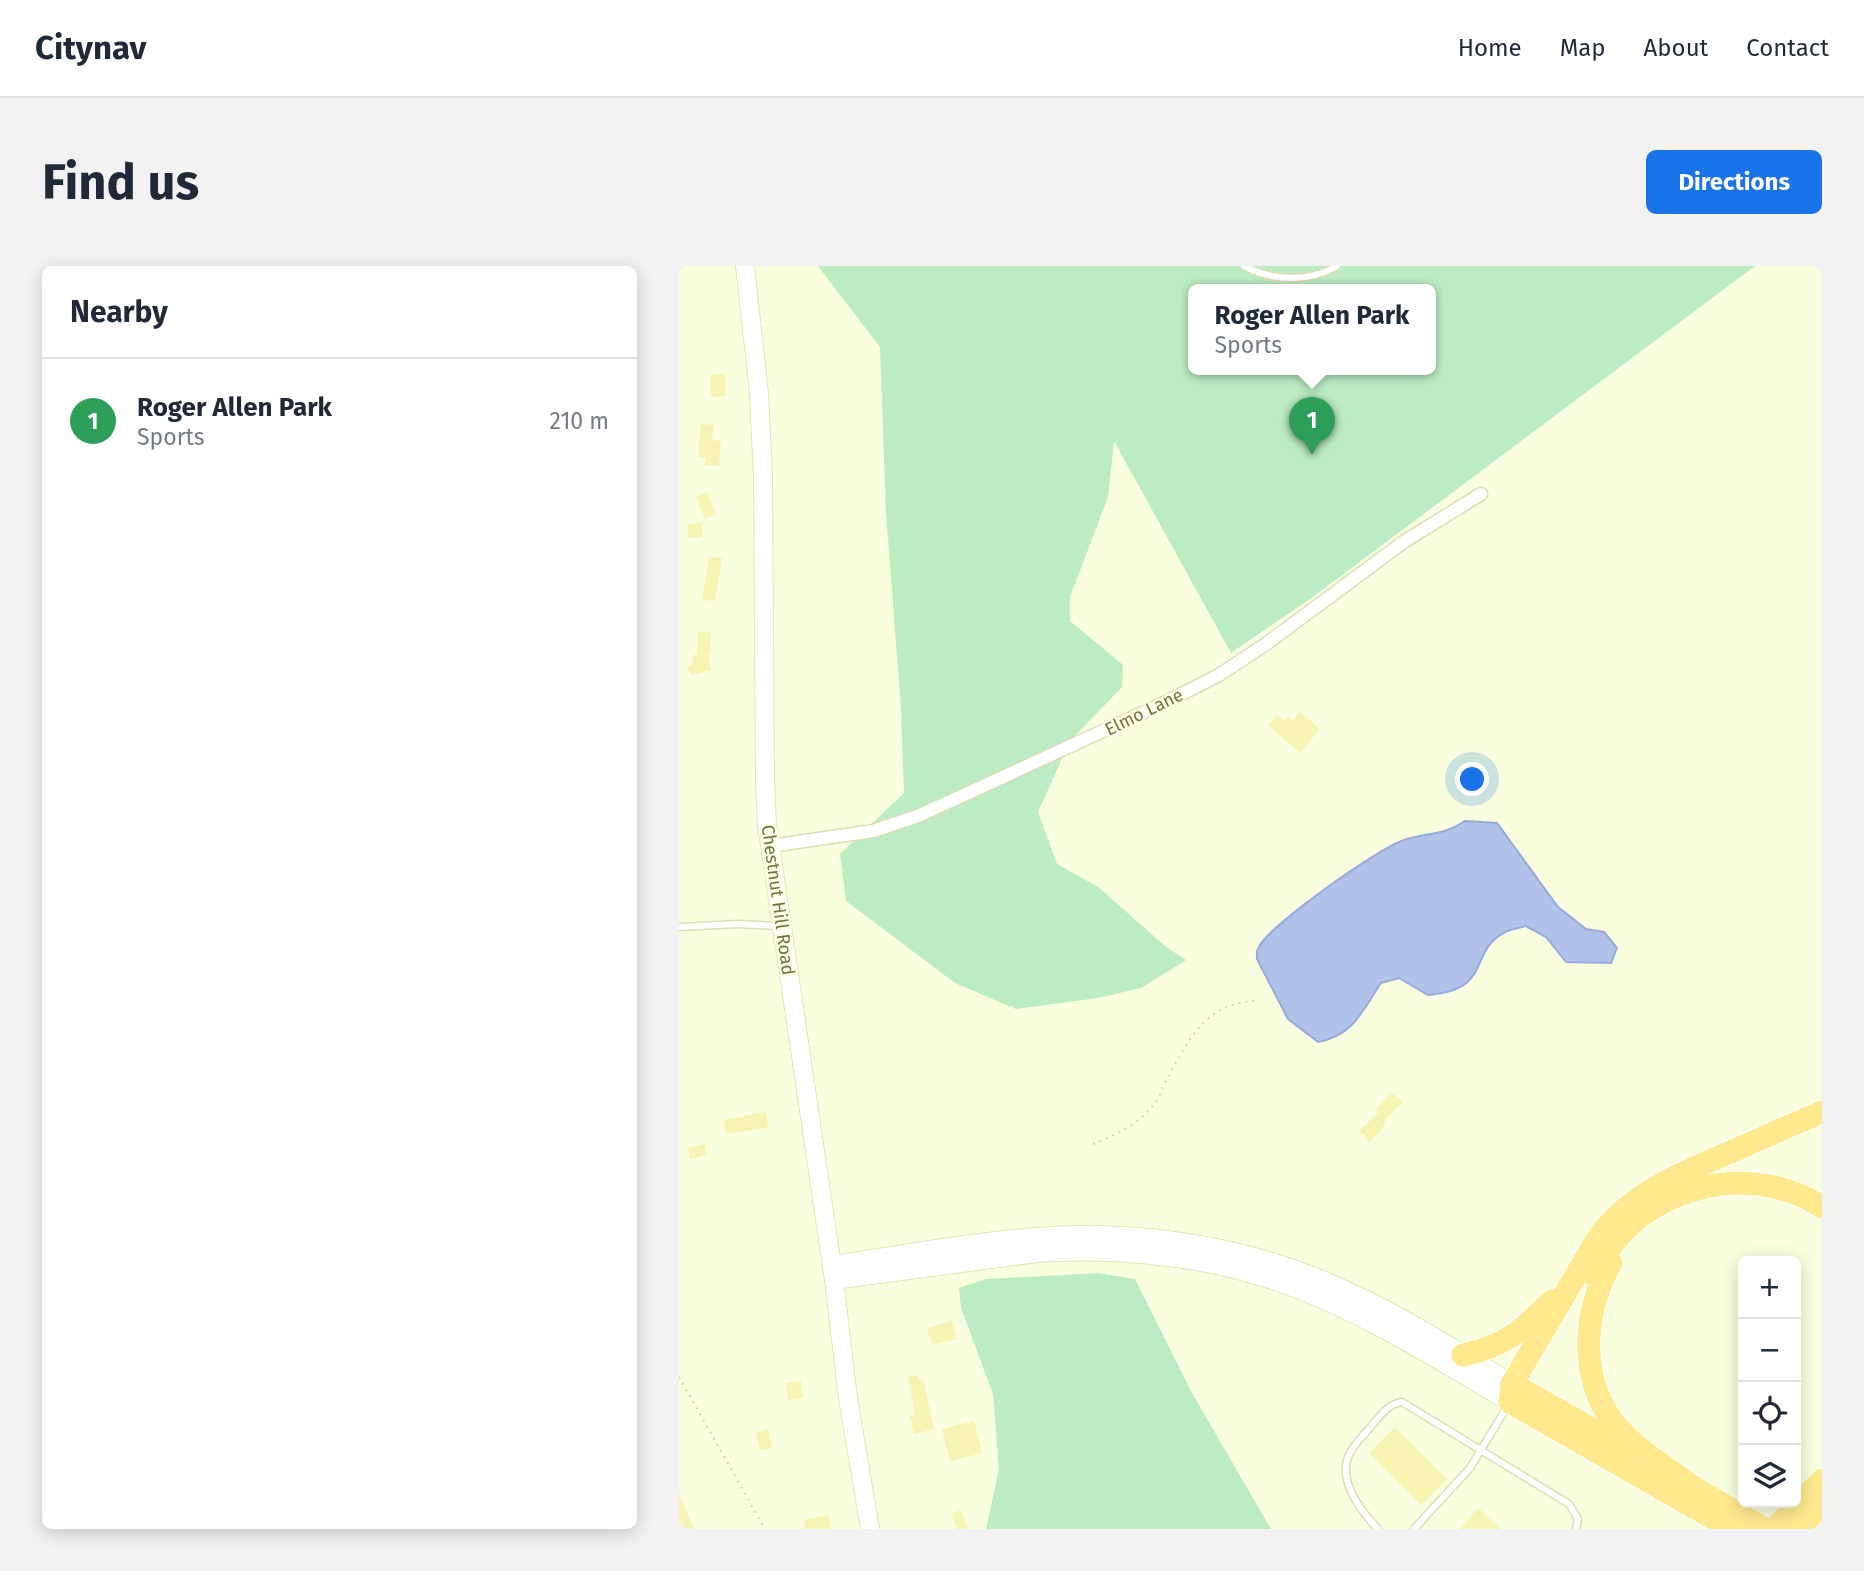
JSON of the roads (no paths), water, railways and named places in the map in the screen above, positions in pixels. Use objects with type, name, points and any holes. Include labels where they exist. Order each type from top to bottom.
[{"type":"highway","points":[[1515,1392],[1581,1266],[1609,1222],[1657,1185],[1822,1112]]},
{"type":"highway","points":[[1515,1392],[1602,1258],[1624,1231],[1646,1214],[1686,1192],[1735,1182],[1776,1186],[1822,1207]]},
{"type":"highway","points":[[1646,1214],[1614,1256],[1593,1302],[1588,1334],[1591,1371],[1601,1402],[1623,1434],[1691,1486]]},
{"type":"highway","points":[[1463,1355],[1486,1350],[1514,1335],[1556,1298],[1581,1266]]},
{"type":"highway","points":[[1515,1392],[1691,1486],[1765,1529]]},
{"type":"highway","points":[[1515,1392],[1732,1529]]},
{"type":"highway","points":[[1790,1525],[1822,1480]]},
{"type":"highway","points":[[1790,1525],[1822,1505]]},
{"type":"street","name":"Chestnut Hill Road","points":[[745,266],[759,393],[763,477],[765,781],[770,846],[833,1272],[848,1398],[870,1529]]},
{"type":"street","name":"Elmo Lane","points":[[770,846],[873,831],[918,816],[1166,702],[1219,675],[1266,644],[1405,541],[1481,494]]},
{"type":"street","points":[[833,1272],[1039,1237],[1104,1235],[1181,1242],[1269,1261],[1319,1278],[1378,1306],[1463,1355],[1515,1392]]},
{"type":"street","points":[[833,1272],[1067,1251],[1111,1251],[1191,1260],[1270,1280],[1334,1304],[1392,1335],[1515,1392]]},
{"type":"lane","points":[[1244,266],[1263,274],[1293,278],[1318,275],[1337,266]]},
{"type":"lane","points":[[679,927],[738,924],[781,926]]},
{"type":"lane","points":[[1414,1529],[1459,1482],[1481,1451],[1515,1392]]},
{"type":"lane","points":[[1378,1529],[1349,1490],[1345,1467],[1352,1450],[1385,1410],[1394,1403],[1402,1402],[1569,1504],[1578,1519],[1576,1529]]},
{"type":"water","points":[[1465,821],[1497,823],[1558,907],[1586,929],[1604,932],[1617,948],[1611,963],[1566,962],[1546,937],[1526,926],[1505,932],[1493,940],[1471,978],[1463,986],[1449,992],[1428,995],[1399,978],[1381,983],[1349,1028],[1330,1039],[1318,1042],[1288,1019],[1257,959],[1257,950],[1266,938],[1301,907],[1372,857],[1404,840],[1442,831]]},
{"type":"place","name":"Roger Allen Park","points":[[1312,455]]}]
